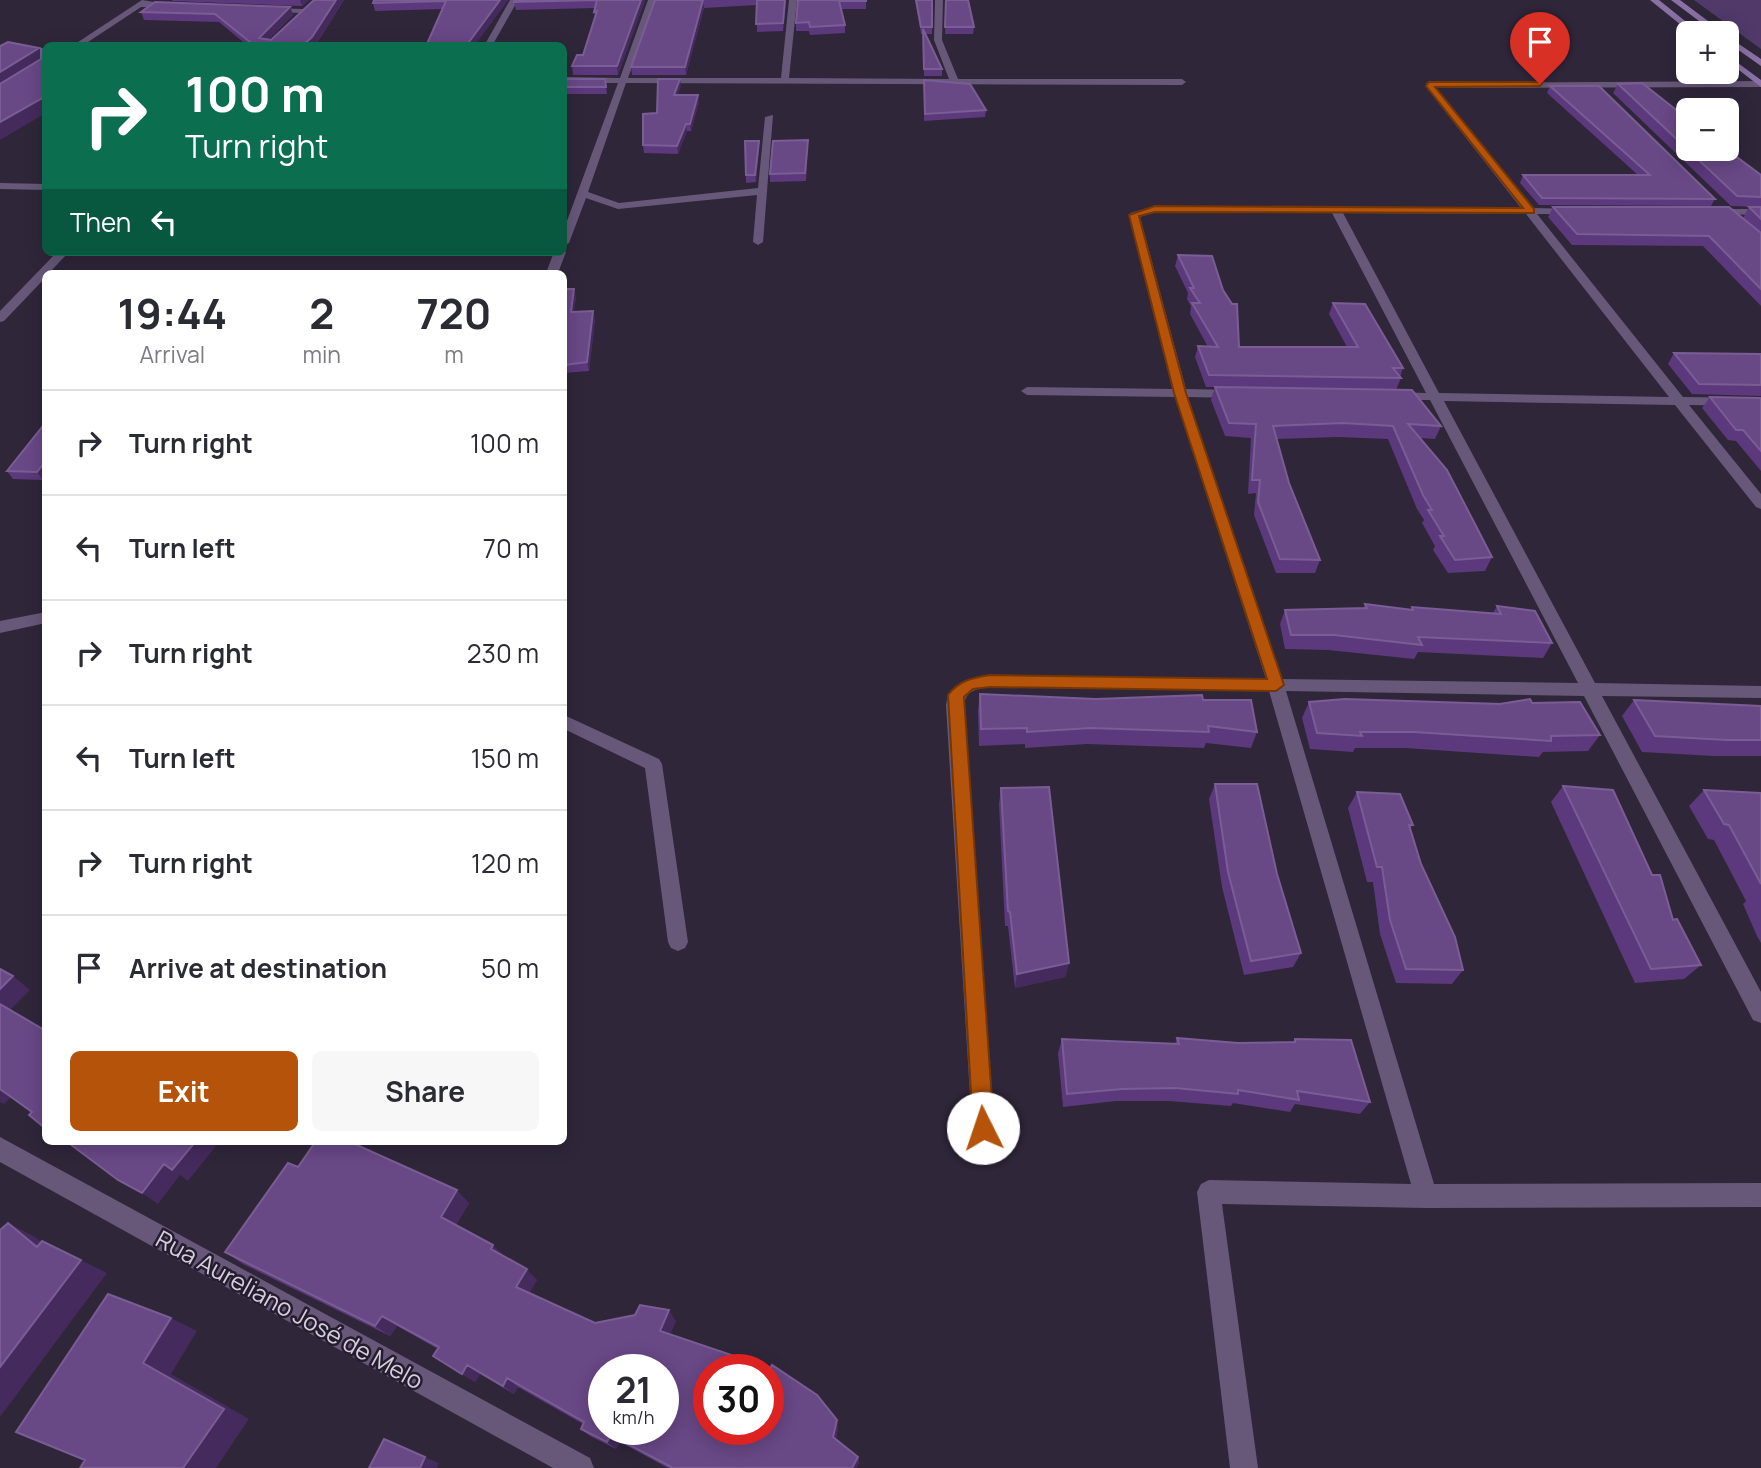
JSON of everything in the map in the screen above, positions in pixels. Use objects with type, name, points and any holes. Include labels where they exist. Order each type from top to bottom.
[{"type":"street","points":[[490,42],[514,0]]},
{"type":"street","points":[[567,235],[652,0]]},
{"type":"street","points":[[785,79],[793,0]]},
{"type":"street","points":[[939,0],[938,40],[954,80]]},
{"type":"street","points":[[1654,0],[1681,21]]},
{"type":"street","points":[[1675,0],[1704,21]]},
{"type":"street","points":[[82,42],[143,3],[185,7]]},
{"type":"street","points":[[258,9],[307,8],[295,20]]},
{"type":"street","points":[[1739,47],[1761,63]]},
{"type":"street","points":[[1739,67],[1761,84]]},
{"type":"street","points":[[567,80],[1182,82]]},
{"type":"street","points":[[1761,84],[1600,88],[1429,85],[1761,503]]},
{"type":"street","points":[[758,242],[771,117]]},
{"type":"street","points":[[0,186],[42,187]]},
{"type":"street","points":[[582,193],[618,206],[762,191]]},
{"type":"street","points":[[1716,202],[1734,220]]},
{"type":"street","points":[[1426,1196],[1276,685],[1180,393],[1134,215],[1155,209],[1586,211]]},
{"type":"street","points":[[1336,210],[1761,1013]]},
{"type":"street","points":[[1698,211],[1761,212]]},
{"type":"street","points":[[46,270],[59,256]]},
{"type":"street","points":[[0,318],[42,274]]},
{"type":"street","points":[[1027,391],[1248,394]]},
{"type":"street","points":[[1383,396],[1761,402]]},
{"type":"street","points":[[0,627],[42,618]]},
{"type":"street","points":[[983,1128],[956,695],[969,684],[990,681],[1761,692]]},
{"type":"street","points":[[567,723],[653,764],[678,942]]},
{"type":"street","name":"Rua Aureliano José de Melo","points":[[0,1149],[580,1468]]},
{"type":"street","points":[[1244,1468],[1209,1192],[1426,1196],[1761,1195]]},
{"type":"shaded area","points":[[1694,0],[1761,0],[1761,49],[1739,33],[1739,21],[1723,21]]},
{"type":"building","points":[[314,0],[336,0],[306,42],[250,42],[215,14],[141,12],[155,2],[290,7],[259,38],[271,40]]},
{"type":"building","points":[[374,0],[500,0],[469,42],[428,42],[446,1],[373,3]]},
{"type":"building","points":[[515,0],[597,0],[514,2]]},
{"type":"building","points":[[597,0],[641,0],[617,66],[572,66],[577,55],[583,55],[597,11],[594,12]]},
{"type":"building","points":[[655,0],[703,0],[685,67],[631,67]]},
{"type":"building","points":[[757,0],[785,0],[783,23],[756,24]]},
{"type":"building","points":[[798,0],[866,1],[839,1],[845,25],[810,27],[809,22],[796,23]]},
{"type":"building","points":[[916,0],[932,0],[932,27],[921,27]]},
{"type":"building","points":[[946,0],[968,0],[974,27],[945,27]]},
{"type":"building","points":[[923,29],[942,69],[924,69]]},
{"type":"building","points":[[8,42],[39,48],[0,72],[0,46]]},
{"type":"building","points":[[41,49],[42,98],[0,122],[0,84],[41,59]]},
{"type":"building","points":[[567,79],[605,79],[606,87],[567,87]]},
{"type":"building","points":[[658,79],[680,79],[674,95],[698,95],[690,124],[686,124],[677,146],[643,145],[643,114],[657,113]]},
{"type":"building","points":[[924,80],[970,84],[986,110],[925,114]]},
{"type":"building","points":[[1642,83],[1676,110],[1676,139],[1618,84]]},
{"type":"building","points":[[1550,86],[1599,86],[1715,199],[1542,198],[1523,175],[1650,175]]},
{"type":"building","points":[[808,140],[805,173],[770,174],[773,141]]},
{"type":"building","points":[[745,141],[759,141],[755,175],[746,175]]},
{"type":"building","points":[[1739,159],[1761,175],[1761,197],[1737,196],[1700,161],[1739,161]]},
{"type":"building","points":[[1553,207],[1729,207],[1761,233],[1761,289],[1709,236],[1577,234]]},
{"type":"building","points":[[1749,207],[1761,207],[1761,219]]},
{"type":"building","points":[[1178,255],[1212,256],[1223,290],[1232,304],[1237,304],[1239,347],[1358,347],[1333,303],[1365,304],[1403,368],[1393,368],[1401,378],[1209,375],[1198,346],[1218,347],[1192,303],[1200,303],[1190,288],[1194,288]]},
{"type":"building","points":[[567,289],[574,289],[571,312],[593,311],[587,362],[567,365]]},
{"type":"building","points":[[1674,353],[1761,354],[1761,385],[1699,384]]},
{"type":"building","points":[[1215,387],[1412,390],[1441,426],[1408,424],[1447,470],[1492,557],[1455,560],[1440,536],[1444,536],[1428,510],[1432,510],[1393,426],[1343,423],[1273,426],[1289,483],[1320,560],[1280,559],[1258,502],[1260,480],[1252,480],[1256,424],[1229,423]]},
{"type":"building","points":[[1710,397],[1761,398],[1761,451],[1743,430],[1736,430]]},
{"type":"building","points":[[42,427],[42,466],[37,472],[7,471]]},
{"type":"building","points":[[1365,604],[1413,610],[1412,607],[1501,614],[1497,606],[1535,611],[1552,643],[1418,637],[1422,645],[1334,635],[1291,635],[1285,610],[1367,608]]},
{"type":"building","points":[[980,694],[1096,699],[1202,695],[1203,700],[1251,700],[1257,732],[1208,726],[1209,732],[1091,728],[1027,732],[1027,728],[981,729]]},
{"type":"building","points":[[1345,699],[1500,704],[1530,699],[1532,703],[1580,702],[1600,735],[1551,736],[1551,741],[1414,732],[1360,732],[1362,736],[1317,733],[1309,702]]},
{"type":"building","points":[[1634,700],[1761,706],[1761,740],[1655,736]]},
{"type":"building","points":[[1215,784],[1257,784],[1277,874],[1301,953],[1251,961],[1228,872]]},
{"type":"building","points":[[1563,786],[1613,790],[1652,875],[1660,875],[1673,920],[1677,919],[1701,965],[1651,969]]},
{"type":"building","points":[[1049,787],[1069,963],[1017,974],[1008,911],[1001,788]]},
{"type":"building","points":[[1704,790],[1761,793],[1761,884],[1729,825],[1724,824]]},
{"type":"building","points":[[1357,792],[1400,794],[1413,825],[1409,825],[1421,864],[1455,937],[1463,970],[1406,969],[1390,920],[1382,867],[1377,867]]},
{"type":"building","points":[[0,969],[13,976],[0,989]]},
{"type":"building","points":[[0,1004],[42,1029],[42,1126],[29,1115],[32,1112],[0,1089]]},
{"type":"building","points":[[1177,1038],[1238,1043],[1295,1042],[1295,1039],[1351,1040],[1370,1102],[1297,1091],[1299,1100],[1238,1090],[1238,1094],[1175,1088],[1067,1094],[1062,1039],[1179,1044]]},
{"type":"building","points":[[71,1145],[193,1145],[172,1170],[164,1164],[142,1193],[118,1180]]},
{"type":"building","points":[[313,1145],[357,1145],[457,1190],[441,1217],[493,1245],[491,1249],[527,1269],[516,1287],[595,1323],[635,1315],[640,1305],[669,1310],[660,1331],[728,1354],[693,1354],[693,1445],[784,1445],[784,1373],[817,1395],[837,1420],[833,1437],[858,1457],[852,1468],[673,1468],[630,1445],[679,1445],[679,1354],[588,1354],[588,1432],[581,1429],[584,1422],[507,1378],[503,1386],[467,1365],[462,1374],[433,1356],[439,1347],[382,1316],[375,1326],[225,1252],[288,1163],[298,1167]]},
{"type":"building","points":[[8,1223],[37,1247],[42,1241],[81,1260],[0,1367],[0,1230]]},
{"type":"building","points":[[108,1294],[171,1318],[143,1363],[224,1409],[183,1468],[80,1468],[85,1460],[16,1432]]},
{"type":"building","points":[[384,1439],[425,1457],[420,1468],[369,1468]]},
{"type":"route","points":[[983,1128],[956,695],[969,684],[990,681],[1276,685],[1180,393],[1134,215],[1155,209],[1530,211],[1429,85],[1540,84]]}]
